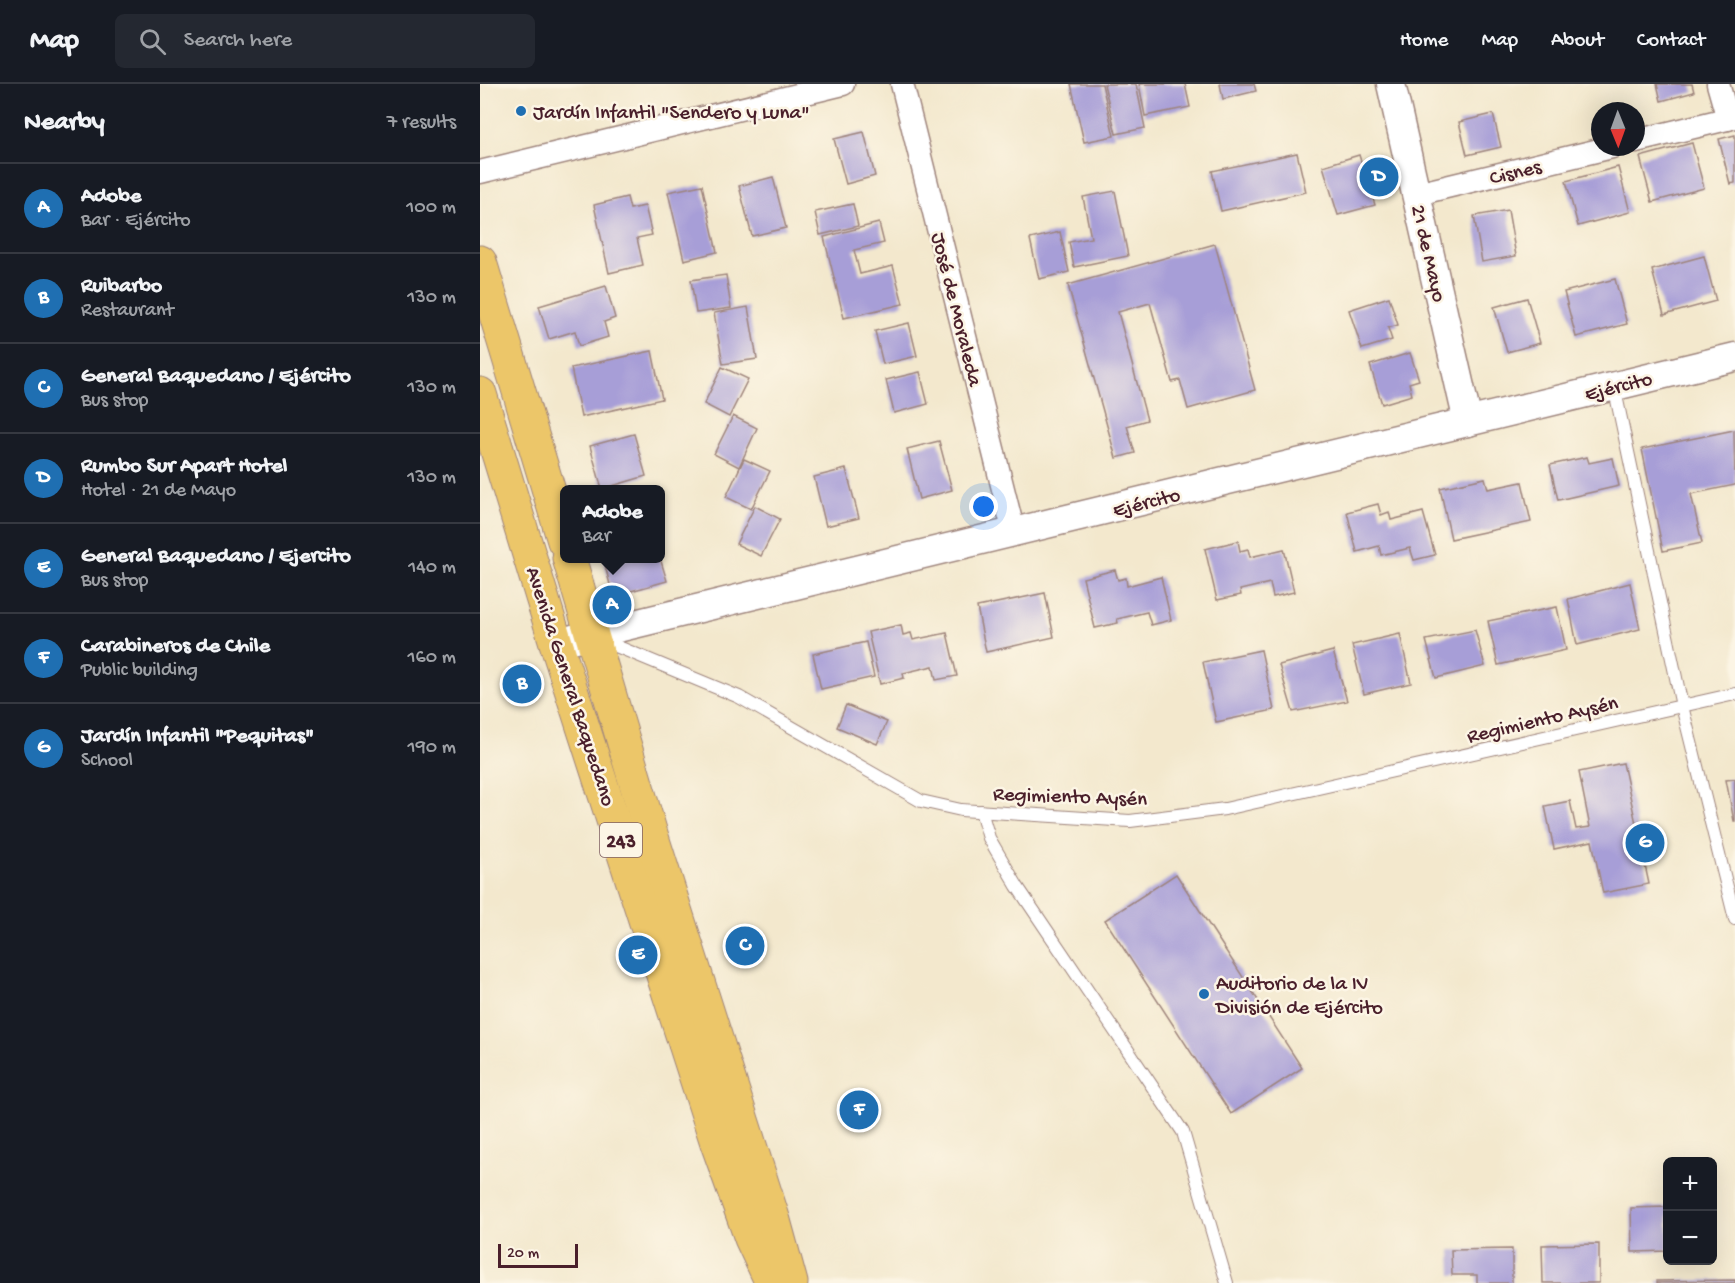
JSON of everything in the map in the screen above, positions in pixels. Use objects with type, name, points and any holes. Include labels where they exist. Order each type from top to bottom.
[{"type":"main road","name":"Avenida General Baquedano","points":[[480,262],[560,528]]},
{"type":"main road","name":"Avenida General Baquedano","points":[[480,394],[556,643],[637,839]]},
{"type":"main road","name":"Avenida General Baquedano","points":[[570,563],[592,636],[637,839],[732,1140],[791,1283]]},
{"type":"main road","name":"Avenida General Baquedano","points":[[732,1140],[751,1238],[772,1283]]},
{"type":"street","points":[[480,172],[843,84]]},
{"type":"street","name":"José de Moraleda","points":[[903,84],[1014,533]]},
{"type":"street","name":"21 de Mayo","points":[[1391,84],[1468,422]]},
{"type":"street","points":[[1645,139],[1731,118],[1718,84]]},
{"type":"street","name":"Cisnes","points":[[1417,194],[1591,152]]},
{"type":"street","name":"Ejército","points":[[556,643],[1735,357]]},
{"type":"lane","points":[[1614,386],[1682,706],[1735,919]]},
{"type":"lane","name":"Regimiento Aysén","points":[[592,636],[739,697],[921,801],[961,810],[1130,821],[1225,809],[1735,694]]},
{"type":"lane","points":[[981,811],[989,838],[1017,886],[1183,1132],[1227,1283]]},
{"type":"building","points":[[1071,84],[1102,84],[1114,136],[1084,142]]},
{"type":"building","points":[[1104,84],[1136,84],[1145,128],[1116,134]]},
{"type":"building","points":[[1139,84],[1185,84],[1190,107],[1145,116]]},
{"type":"building","points":[[1220,84],[1254,84],[1256,91],[1223,99]]},
{"type":"building","points":[[1657,84],[1692,84],[1694,92],[1661,101]]},
{"type":"building","points":[[1493,114],[1501,147],[1467,155],[1459,122]]},
{"type":"building","points":[[864,132],[875,176],[846,184],[834,139]]},
{"type":"building","points":[[1735,135],[1735,183],[1730,184],[1719,139]]},
{"type":"building","points":[[1692,143],[1704,188],[1652,202],[1640,157]]},
{"type":"building","points":[[1297,153],[1306,192],[1221,211],[1212,171]]},
{"type":"building","points":[[1359,155],[1375,205],[1338,215],[1323,166]]},
{"type":"building","points":[[1618,167],[1630,212],[1578,226],[1566,181]]},
{"type":"building","points":[[773,177],[786,228],[752,236],[739,186]]},
{"type":"building","points":[[702,185],[717,252],[684,260],[668,192]]},
{"type":"building","points":[[1115,191],[1128,256],[1074,267],[1069,242],[1091,238],[1083,197]]},
{"type":"building","points":[[627,197],[630,209],[645,206],[652,235],[637,238],[643,265],[609,273],[594,205]]},
{"type":"building","points":[[853,204],[858,226],[820,235],[815,212]]},
{"type":"building","points":[[1508,210],[1516,256],[1482,262],[1474,216]]},
{"type":"building","points":[[879,223],[884,243],[854,250],[860,274],[893,266],[903,304],[844,318],[824,237]]},
{"type":"building","points":[[1060,232],[1069,272],[1039,279],[1030,239]]},
{"type":"building","points":[[1215,244],[1255,390],[1188,409],[1180,380],[1172,382],[1150,303],[1118,312],[1147,420],[1127,426],[1135,453],[1116,458],[1068,285]]},
{"type":"building","points":[[1704,256],[1716,301],[1664,315],[1652,270]]},
{"type":"building","points":[[726,275],[731,308],[696,313],[691,280]]},
{"type":"building","points":[[1615,279],[1627,324],[1576,337],[1564,292]]},
{"type":"building","points":[[606,286],[615,318],[604,322],[608,337],[579,346],[575,331],[549,339],[539,306]]},
{"type":"building","points":[[1389,297],[1398,325],[1388,328],[1392,340],[1362,349],[1349,310]]},
{"type":"building","points":[[1527,298],[1540,343],[1507,352],[1494,307]]},
{"type":"building","points":[[748,307],[757,359],[723,364],[714,313]]},
{"type":"building","points":[[909,323],[917,356],[883,364],[875,331]]},
{"type":"building","points":[[652,351],[662,399],[581,417],[571,368]]},
{"type":"building","points":[[1410,353],[1419,380],[1409,383],[1412,395],[1382,404],[1370,365]]},
{"type":"building","points":[[722,367],[748,379],[729,417],[704,404]]},
{"type":"building","points":[[920,372],[928,404],[894,413],[886,380]]},
{"type":"building","points":[[733,416],[757,428],[739,467],[714,454]]},
{"type":"building","points":[[1734,430],[1735,485],[1691,494],[1702,543],[1663,551],[1642,449]]},
{"type":"building","points":[[634,434],[646,476],[616,485],[601,485],[590,446]]},
{"type":"building","points":[[939,441],[952,490],[919,499],[907,449]]},
{"type":"building","points":[[1587,457],[1589,463],[1613,458],[1619,486],[1558,500],[1550,465]]},
{"type":"building","points":[[744,459],[770,471],[751,509],[726,497]]},
{"type":"building","points":[[846,469],[859,518],[826,526],[814,477]]},
{"type":"building","points":[[1485,478],[1488,489],[1522,482],[1531,522],[1451,539],[1440,488]]},
{"type":"building","points":[[1378,504],[1381,515],[1389,512],[1391,520],[1423,512],[1435,555],[1414,560],[1410,548],[1381,555],[1379,546],[1357,552],[1347,512]]},
{"type":"building","points":[[755,506],[780,519],[761,556],[736,544]]},
{"type":"building","points":[[1238,541],[1240,551],[1248,549],[1250,557],[1284,549],[1294,592],[1273,597],[1270,583],[1240,590],[1241,595],[1217,600],[1205,549]]},
{"type":"building","points":[[604,563],[662,563],[667,581],[613,596]]},
{"type":"building","points":[[1115,570],[1118,580],[1126,578],[1127,586],[1161,577],[1171,620],[1151,625],[1147,612],[1117,619],[1118,623],[1095,628],[1083,578]]},
{"type":"building","points":[[1630,583],[1640,629],[1577,645],[1568,599]]},
{"type":"building","points":[[1045,593],[1054,637],[986,652],[977,607]]},
{"type":"building","points":[[1557,607],[1566,650],[1498,665],[1488,621]]},
{"type":"building","points":[[901,625],[903,635],[911,633],[913,640],[947,633],[957,676],[936,680],[933,666],[903,673],[904,678],[880,684],[868,632]]},
{"type":"building","points":[[1475,630],[1485,666],[1436,678],[1426,640]]},
{"type":"building","points":[[1400,634],[1411,683],[1364,694],[1352,645]]},
{"type":"building","points":[[866,642],[874,677],[821,689],[813,654]]},
{"type":"building","points":[[1261,650],[1274,710],[1216,722],[1203,662]]},
{"type":"building","points":[[1333,651],[1347,701],[1293,712],[1279,665]]},
{"type":"building","points":[[846,705],[887,722],[877,744],[837,727]]},
{"type":"building","points":[[1623,763],[1649,884],[1603,893],[1592,841],[1554,849],[1545,806],[1570,801],[1576,829],[1590,827],[1579,772]]},
{"type":"building","points":[[1735,779],[1735,821],[1734,821],[1726,780]]},
{"type":"building","name":"Auditorio de la IV División de Ejército","points":[[1176,874],[1302,1068],[1231,1114],[1105,920]]},
{"type":"building","points":[[1663,1207],[1663,1251],[1632,1252],[1631,1208]]},
{"type":"building","points":[[1599,1244],[1599,1283],[1543,1283],[1542,1245]]},
{"type":"building","points":[[1512,1249],[1512,1283],[1477,1283],[1477,1275],[1452,1275],[1451,1250]]},
{"type":"building","points":[[1735,1280],[1735,1283],[1657,1283],[1657,1281]]},
{"type":"place","name":"Jardín Infantil \"Sendero y Luna\"","points":[[521,111]]},
{"type":"place","name":"Rumbo Sur Apart Hotel","points":[[1379,177]]},
{"type":"place","name":"Adobe","points":[[612,605]]},
{"type":"place","name":"Ruibarbo","points":[[522,684]]},
{"type":"place","name":"Jardín Infantil \"Pequitas\"","points":[[1645,843]]},
{"type":"place","name":"General Baquedano / Ejército","points":[[745,946]]},
{"type":"place","name":"General Baquedano / Ejercito","points":[[638,955]]},
{"type":"place","name":"Auditorio de la IV División de Ejército","points":[[1204,994]]},
{"type":"place","name":"Carabineros de Chile","points":[[859,1110]]}]
